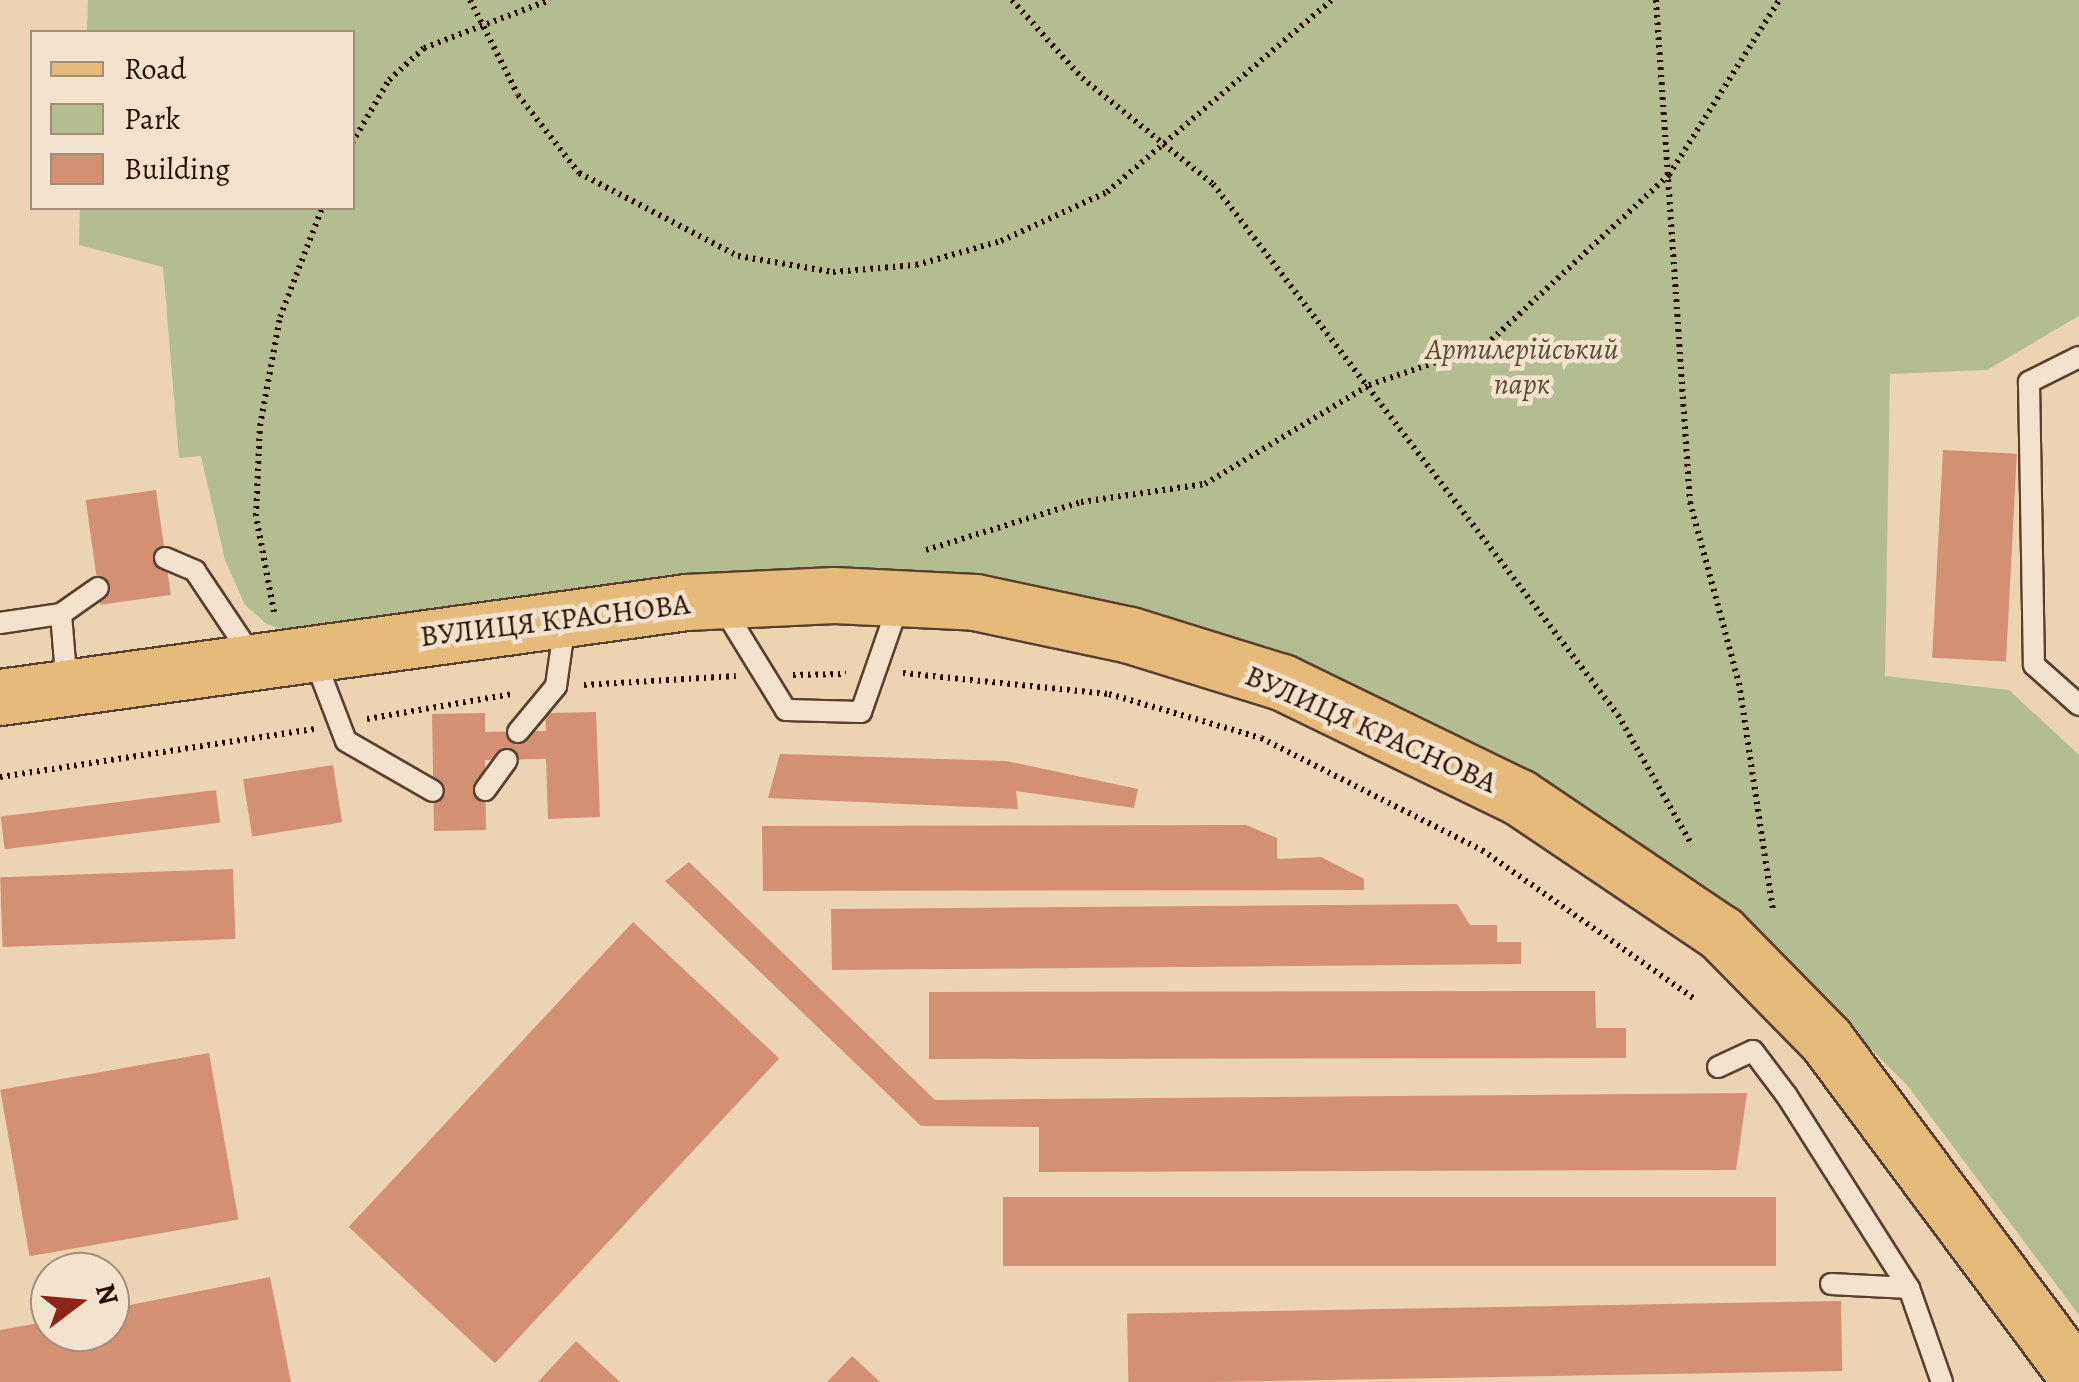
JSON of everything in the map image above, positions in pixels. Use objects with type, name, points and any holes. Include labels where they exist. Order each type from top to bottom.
[{"type":"main road","name":"ВУЛИЦЯ КРАСНОВА","points":[[0,697],[566,616],[718,600],[900,598],[975,602],[1130,635],[1282,682],[1519,797],[1720,933],[1826,1040],[2079,1380]]},
{"type":"lane","points":[[2079,357],[2030,382],[2034,666],[2079,705]]},
{"type":"lane","points":[[165,558],[196,572],[234,617],[254,661]]},
{"type":"lane","points":[[0,623],[61,614],[98,588]]},
{"type":"lane","points":[[718,600],[786,710],[861,712],[900,598]]},
{"type":"lane","points":[[61,614],[66,687]]},
{"type":"lane","points":[[518,732],[556,686],[566,616]]},
{"type":"lane","points":[[312,653],[346,741],[433,792]]},
{"type":"lane","points":[[485,790],[507,760]]},
{"type":"lane","points":[[1718,1068],[1752,1051],[1909,1288],[1942,1382]]},
{"type":"lane","points":[[1830,1284],[1909,1288]]},
{"type":"path","points":[[470,0],[476,24],[579,173],[738,256],[833,272],[916,264],[1002,242],[1107,192],[1332,0]]},
{"type":"path","points":[[355,137],[389,80],[424,48],[476,24],[550,0]]},
{"type":"path","points":[[1012,0],[1082,78],[1213,184],[1618,715],[1692,844]]},
{"type":"path","points":[[1656,0],[1690,502],[1739,683],[1773,911]]},
{"type":"path","points":[[926,550],[1081,502],[1205,484],[1369,386],[1486,344],[1669,175],[1779,0]]},
{"type":"path","points":[[274,612],[256,516],[260,426],[280,317],[321,210]]},
{"type":"path","points":[[0,778],[556,686],[874,673],[1109,694],[1261,738],[1482,850],[1692,998]]},
{"type":"green space","name":"Артилерійський парк","points":[[88,0],[2079,0],[2079,316],[1987,370],[1890,374],[1885,676],[2009,690],[2079,755],[2079,1315],[1907,1085],[1711,890],[1458,736],[1308,672],[1094,608],[311,641],[267,624],[245,605],[225,560],[201,456],[179,458],[163,267],[79,245],[80,210],[355,210],[355,30],[87,30]]},
{"type":"building","points":[[1943,450],[2017,454],[2006,662],[1932,658]]},
{"type":"building","points":[[156,490],[171,595],[100,605],[86,500]]},
{"type":"building","points":[[596,712],[600,817],[548,819],[546,759],[485,760],[486,830],[434,831],[432,714],[485,713],[485,732],[546,731],[545,713]]},
{"type":"building","points":[[780,754],[1006,761],[1138,789],[1134,808],[1016,791],[1018,809],[768,798]]},
{"type":"building","points":[[333,765],[342,822],[252,837],[243,779]]},
{"type":"building","points":[[216,790],[220,823],[5,849],[1,816]]},
{"type":"building","points":[[1246,825],[1277,838],[1277,859],[1321,857],[1364,879],[1364,890],[763,891],[762,826]]},
{"type":"building","points":[[689,862],[935,1100],[1747,1093],[1736,1170],[1039,1172],[1039,1127],[921,1126],[665,881]]},
{"type":"building","points":[[233,869],[235,939],[3,947],[0,877]]},
{"type":"building","points":[[1457,904],[1470,925],[1497,925],[1497,942],[1521,942],[1521,964],[832,970],[831,909]]},
{"type":"building","points":[[633,922],[779,1058],[495,1363],[349,1227]]},
{"type":"building","points":[[1595,991],[1596,1028],[1626,1028],[1626,1058],[929,1059],[929,992]]},
{"type":"building","points":[[209,1053],[238,1219],[54,1252],[30,1252],[30,1256],[0,1090]]},
{"type":"building","points":[[1003,1197],[1776,1197],[1776,1266],[1003,1266]]},
{"type":"building","points":[[270,1277],[291,1382],[0,1382],[0,1330],[30,1325],[30,1352],[130,1352],[130,1305]]},
{"type":"building","points":[[1841,1301],[1842,1371],[1128,1382],[1127,1313]]},
{"type":"building","points":[[576,1341],[620,1382],[538,1382]]},
{"type":"building","points":[[852,1356],[880,1382],[827,1382]]}]
